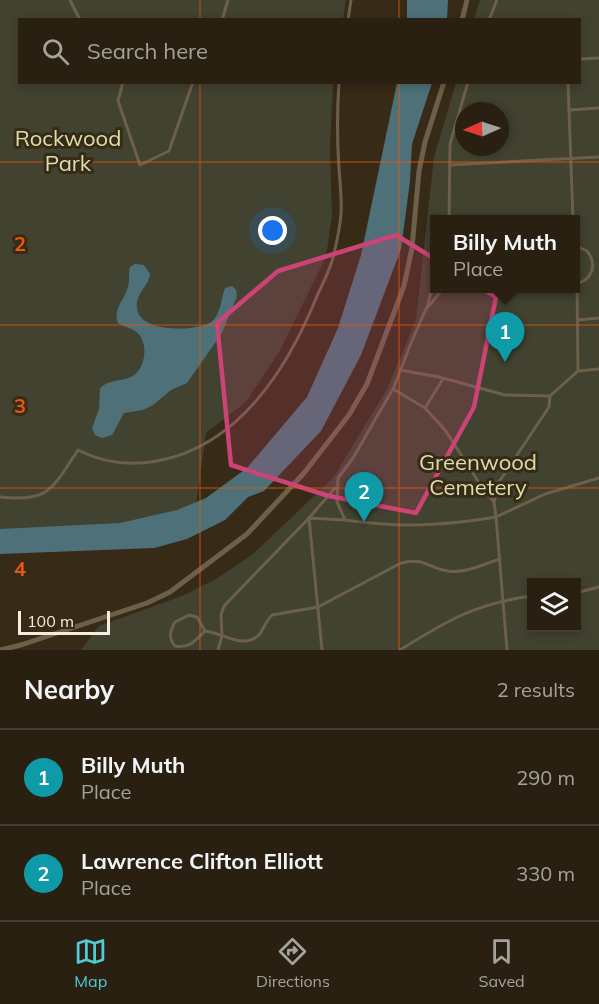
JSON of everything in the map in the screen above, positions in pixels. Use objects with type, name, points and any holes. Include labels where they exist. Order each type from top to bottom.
[{"type":"street","points":[[462,18],[467,0]]},
{"type":"street","points":[[0,650],[147,603],[170,592],[247,534],[304,472],[349,415],[367,384],[404,286],[412,248],[419,171],[425,142],[443,84]]},
{"type":"lane","points":[[70,0],[79,18]]},
{"type":"lane","points":[[223,18],[228,0]]},
{"type":"lane","points":[[348,18],[351,0]]},
{"type":"lane","points":[[490,18],[497,1]]},
{"type":"lane","points":[[581,59],[599,58]]},
{"type":"lane","points":[[122,84],[118,101],[140,165],[169,151],[192,84]]},
{"type":"lane","points":[[0,496],[43,495],[57,482],[78,450],[91,457],[118,463],[140,464],[176,457],[214,439],[238,421],[276,377],[306,326],[334,256],[341,213],[337,112],[339,84]]},
{"type":"lane","points":[[449,215],[450,144],[467,84]]},
{"type":"lane","points":[[568,84],[573,215]]},
{"type":"lane","points":[[569,110],[599,108]]},
{"type":"lane","points":[[449,165],[599,157]]},
{"type":"lane","points":[[580,248],[587,251],[593,264],[591,275],[580,283]]},
{"type":"lane","points":[[593,264],[599,264]]},
{"type":"lane","points":[[345,520],[337,502],[338,478],[393,389],[431,293]]},
{"type":"lane","points":[[426,309],[440,293]]},
{"type":"lane","points":[[576,293],[578,371]]},
{"type":"lane","points":[[578,320],[599,318]]},
{"type":"lane","points":[[400,370],[443,378],[505,395],[550,396],[578,371],[599,369]]},
{"type":"lane","points":[[425,408],[443,378]]},
{"type":"lane","points":[[393,389],[425,408],[445,430],[495,502]]},
{"type":"lane","points":[[507,650],[495,502],[499,482],[549,407],[550,396]]},
{"type":"lane","points":[[309,518],[413,526],[456,523],[496,517],[545,494],[599,478]]},
{"type":"lane","points":[[482,485],[499,482]]},
{"type":"lane","points":[[219,650],[222,636],[221,615],[224,606],[336,488]]},
{"type":"lane","points":[[309,518],[322,650]]},
{"type":"lane","points":[[205,631],[216,632],[240,643],[248,642],[256,638],[272,615],[318,607],[401,563],[412,560],[423,561],[449,571],[461,571],[500,560]]},
{"type":"lane","points":[[581,592],[599,587]]},
{"type":"lane","points":[[400,650],[443,623],[472,609],[527,597]]},
{"type":"lane","points":[[189,615],[197,617],[205,631],[184,647],[174,646],[170,638],[175,622],[189,615]]},
{"type":"highlighted area","points":[[396,235],[496,297],[474,407],[416,513],[329,496],[231,465],[217,323],[278,271]]},
{"type":"green space","name":"Rockwood Park","points":[[0,0],[346,0],[343,18],[18,18],[18,84],[333,84],[330,149],[332,216],[326,257],[279,352],[246,402],[206,433],[196,505],[152,523],[0,532]]},
{"type":"green space","name":"Greenwood Cemetery","points":[[480,0],[599,0],[599,650],[81,650],[99,626],[182,596],[216,579],[253,554],[333,478],[387,389],[416,320],[434,157],[456,84],[581,84],[581,18],[474,18]]},
{"type":"water","points":[[407,0],[448,0],[447,18],[407,18]]},
{"type":"water","points":[[397,84],[432,84],[412,144],[410,181],[401,249],[361,355],[321,431],[264,491],[248,497],[225,520],[187,539],[154,548],[0,554],[0,529],[120,523],[177,510],[206,498],[247,468],[307,397],[338,328],[361,255]]},
{"type":"water","points":[[135,264],[144,265],[150,274],[138,298],[137,308],[140,316],[157,326],[181,329],[211,322],[217,315],[225,288],[232,286],[237,296],[222,333],[187,383],[171,390],[143,410],[124,413],[112,435],[102,438],[95,435],[92,428],[99,409],[100,388],[107,383],[131,377],[143,362],[143,341],[133,330],[118,323],[117,318],[118,309],[128,287],[130,267]]},
{"type":"place","name":"Billy Muth","points":[[505,362]]},
{"type":"place","name":"Lawrence Clifton Elliott","points":[[364,522]]}]
